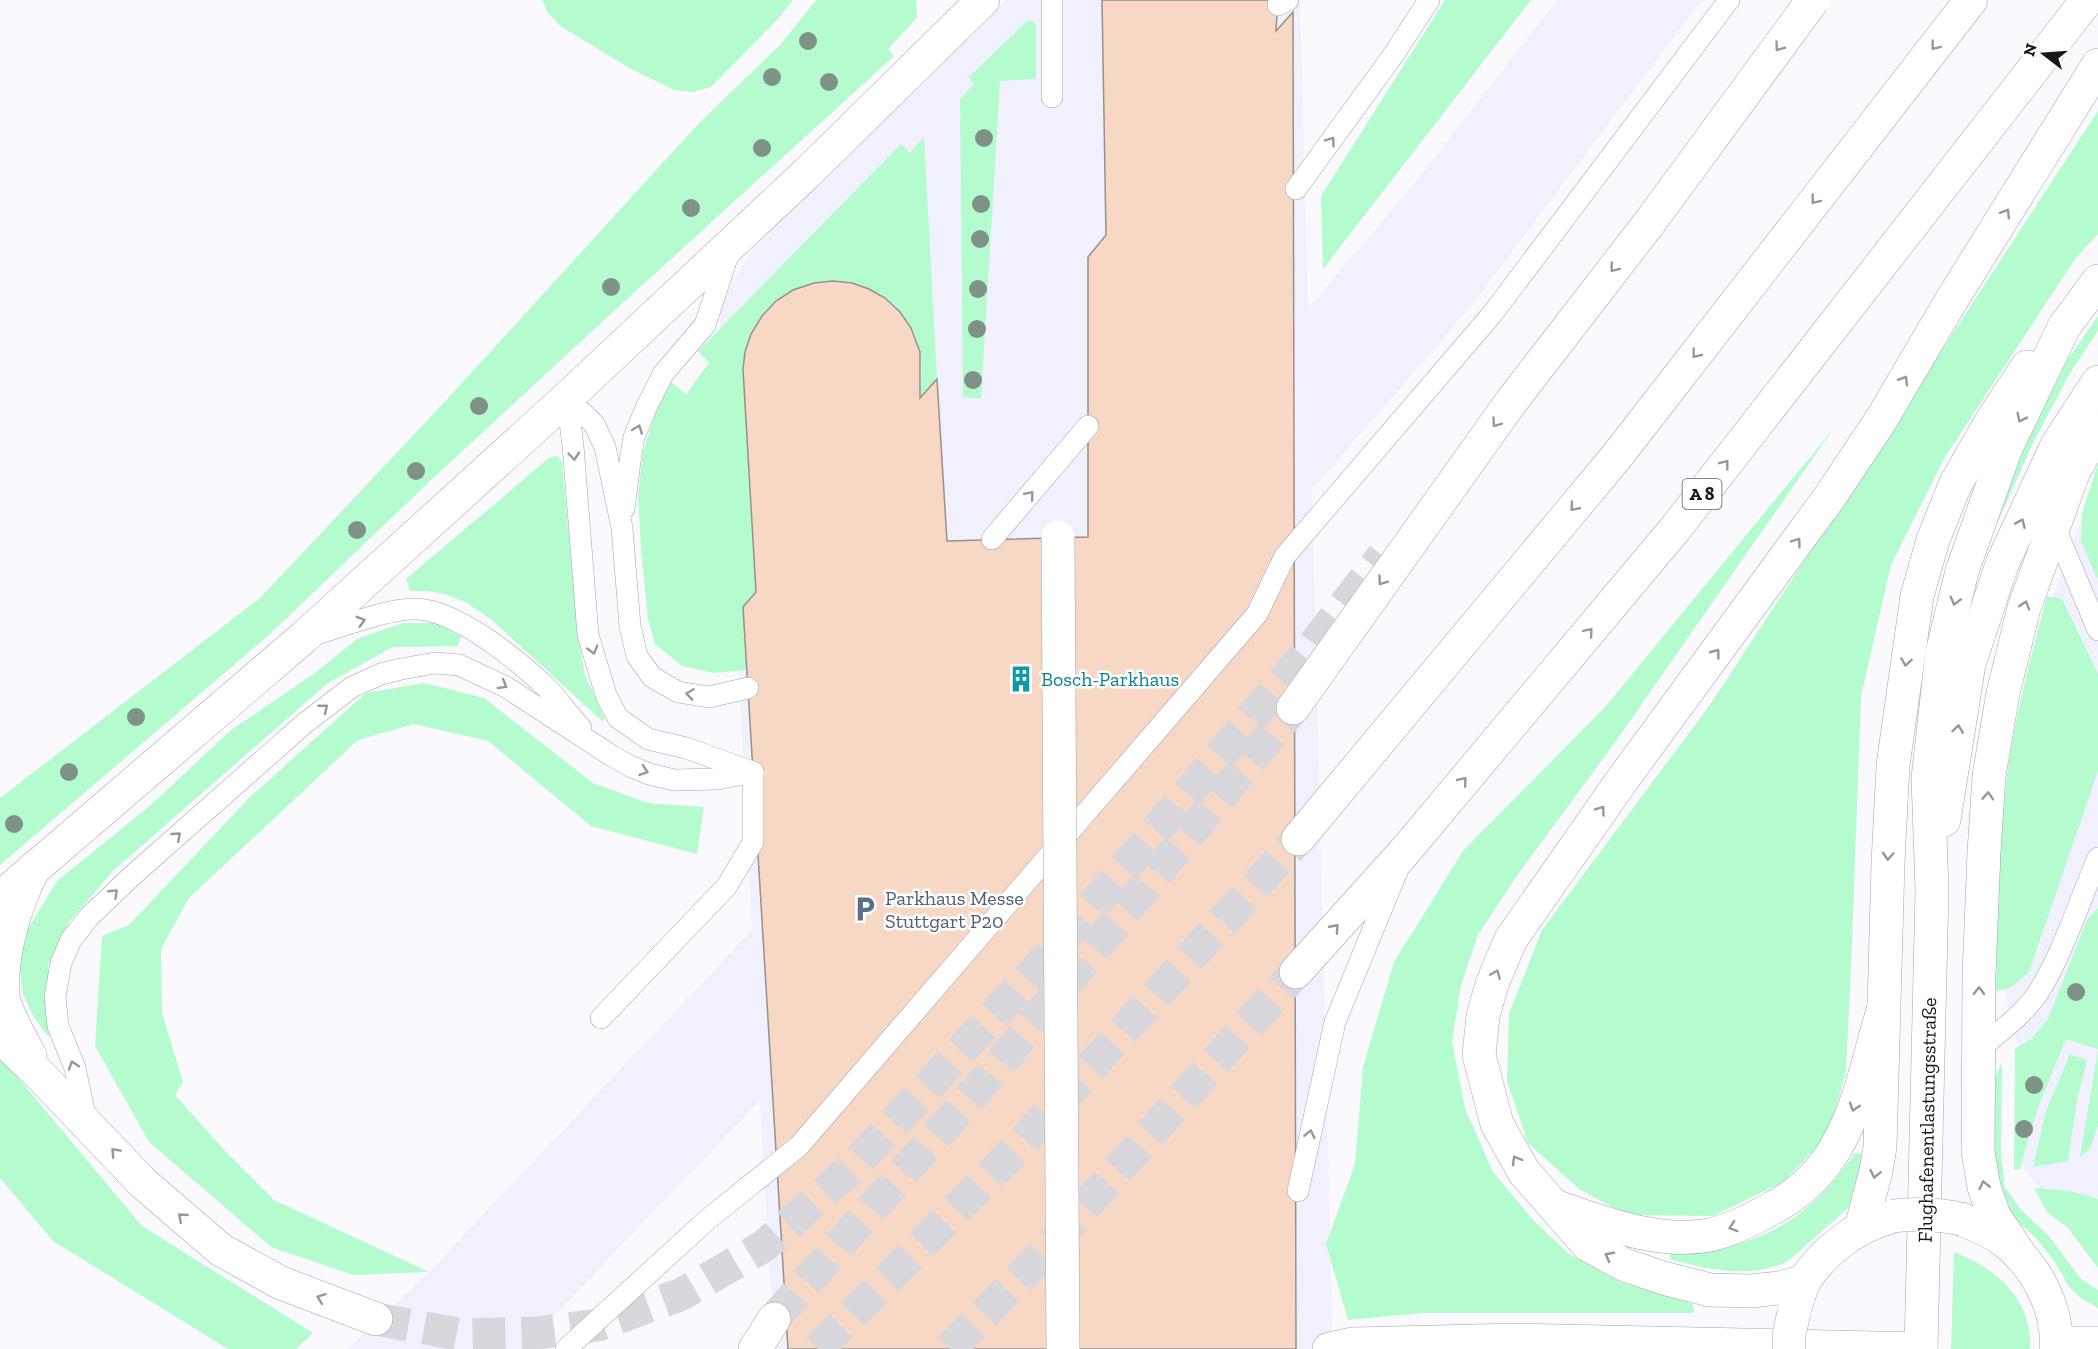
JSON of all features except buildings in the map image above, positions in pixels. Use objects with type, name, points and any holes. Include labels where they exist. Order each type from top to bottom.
[{"type":"main road","points":[[1293,708],[1511,402],[1650,222],[1813,0]]},
{"type":"main road","points":[[1298,839],[1617,456],[1971,0]]},
{"type":"main road","name":"A 8","points":[[1296,972],[1406,850],[1675,529],[2087,0]]},
{"type":"main road","points":[[0,898],[304,637],[567,398],[731,246],[981,2]]},
{"type":"main road","points":[[1805,1281],[1780,1288],[1751,1291],[1710,1290],[1663,1278],[1625,1264],[1588,1245],[1524,1172],[1497,1124],[1479,1055],[1483,1016],[1492,984],[1511,939],[1623,779],[1831,495],[1881,420],[1951,301],[2098,65]]},
{"type":"main road","name":"Flughafenentlastungsstraße","points":[[1921,1349],[1932,890],[1928,778],[1942,652],[1962,571],[2006,448],[2064,327],[2098,281]]},
{"type":"main road","points":[[1862,1228],[1880,1147],[1893,765],[1903,680],[1917,596],[1933,540],[1955,485],[2023,371],[2064,327]]},
{"type":"main road","name":"Flughafenentlastungsstraße","points":[[1932,890],[1969,664],[1987,607],[2002,564],[2057,445],[2098,382]]},
{"type":"main road","points":[[2098,429],[2074,471],[2054,523],[2024,608],[2003,693],[1989,776],[1977,1051],[1978,1152],[1984,1187],[1994,1216],[2039,1281],[2052,1311],[2056,1346],[2098,1343]]},
{"type":"main road","points":[[1058,537],[1063,1349]]},
{"type":"main road","points":[[34,868],[15,909],[4,948],[1,981],[4,999],[39,1074]]},
{"type":"main road","points":[[1552,1206],[1640,1233],[1674,1236],[1709,1235],[1745,1223],[1785,1201],[1811,1181],[1835,1150],[1852,1115],[1883,1011]]},
{"type":"main road","points":[[0,1037],[39,1074],[143,1183],[221,1250],[281,1283],[376,1319]]},
{"type":"main road","points":[[1789,1349],[1789,1335],[1794,1312],[1805,1281],[1835,1246],[1862,1228],[1893,1216],[1928,1214],[1961,1219],[2003,1240],[2020,1256]]},
{"type":"main road","points":[[755,1349],[774,1318]]},
{"type":"main road","points":[[1329,1349],[1352,1344],[1516,1340],[1921,1349]]},
{"type":"lane","points":[[1052,0],[1052,97]]},
{"type":"lane","points":[[1296,189],[1394,54],[1429,0]]},
{"type":"lane","points":[[566,1349],[706,1220],[800,1146],[1257,614],[1285,556],[1493,313],[1729,0]]},
{"type":"lane","points":[[622,528],[631,454],[638,428],[663,374],[705,325],[731,246]]},
{"type":"lane","points":[[567,398],[594,424],[605,447],[622,528],[630,626],[637,656],[652,678],[678,692],[709,697],[748,688]]},
{"type":"lane","points":[[567,398],[588,635],[606,695],[618,718],[648,739],[686,748],[753,772]]},
{"type":"lane","points":[[992,539],[1088,426]]},
{"type":"lane","points":[[2054,523],[2098,630]]},
{"type":"lane","points":[[304,637],[385,614],[417,609],[448,616],[492,642],[546,687],[593,744]]},
{"type":"lane","points":[[86,1122],[75,1068],[58,1026],[55,997],[61,963],[71,940],[89,917],[133,875],[335,698],[352,687],[381,674],[435,663],[459,665],[507,687],[630,766],[674,780],[718,779],[753,772]]},
{"type":"lane","points":[[601,1018],[727,886],[753,842],[753,772]]},
{"type":"lane","points":[[1298,1191],[1335,1022],[1406,850]]},
{"type":"lane","points":[[1977,1051],[2011,1022],[2037,994],[2062,945],[2098,858]]},
{"type":"shaded area","name":"Bosch-Parkhaus","points":[[1006,0],[1300,0],[1308,308],[1413,185],[1557,0],[1702,0],[1468,310],[1312,490],[1333,1349],[774,1349],[760,1100],[523,1349],[348,1349],[429,1272],[752,930],[719,308],[762,231]]},
{"type":"shaded area","points":[[2098,475],[2098,1258],[2018,1163],[2019,1052],[2002,981],[2051,601]]},
{"type":"green space","points":[[542,0],[793,0],[777,20],[711,87],[693,92],[674,90],[631,69],[560,26],[548,13]]},
{"type":"green space","points":[[816,0],[916,0],[917,18],[888,49],[894,56],[430,481],[269,635],[0,865],[0,798],[260,598],[452,394],[699,123],[781,44]]},
{"type":"green space","points":[[1445,0],[1531,0],[1323,269],[1321,196]]},
{"type":"green space","points":[[1027,21],[1033,21],[1036,25],[1036,79],[1000,81],[981,398],[963,397],[960,99],[974,84],[969,77]]},
{"type":"green space","points":[[2098,111],[2098,234],[2075,259],[1945,457],[1891,565],[1861,696],[1846,1071],[1828,1136],[1783,1182],[1713,1216],[1627,1215],[1579,1189],[1528,1143],[1507,1081],[1509,1014],[1542,930],[1710,705]]},
{"type":"green space","points":[[924,137],[937,379],[920,398],[921,358],[909,325],[892,303],[869,289],[843,282],[816,283],[791,292],[768,308],[751,333],[743,369],[756,592],[743,607],[747,670],[714,673],[682,666],[655,644],[648,619],[638,495],[643,452],[655,414],[671,382],[686,394],[709,363],[698,351],[901,144],[910,153]]},
{"type":"green space","points":[[2098,316],[2098,331],[2070,373],[2034,441],[1997,524],[1989,522],[2063,366]]},
{"type":"green space","points":[[1834,428],[1616,741],[1516,877],[1478,935],[1461,985],[1452,1042],[1465,1108],[1493,1172],[1533,1220],[1569,1254],[1620,1282],[1693,1304],[1694,1313],[1422,1313],[1348,1320],[1326,1244],[1355,1164],[1363,1067],[1394,962],[1463,851],[1606,706]]},
{"type":"green space","points":[[558,456],[562,462],[579,641],[585,675],[605,719],[602,721],[492,620],[467,603],[445,594],[410,591],[406,579],[550,457]]},
{"type":"green space","points":[[2098,464],[2097,578],[2081,541],[2082,513]]},
{"type":"green space","points":[[2047,596],[2062,599],[2098,674],[2098,771],[2029,972],[2010,988],[1996,991],[1999,867],[2008,768],[2022,694]]},
{"type":"green space","points":[[403,623],[435,623],[461,636],[458,646],[393,647],[328,683],[114,870],[70,921],[48,965],[53,1037],[48,1036],[33,1016],[23,994],[19,963],[23,937],[57,881],[152,804],[231,730],[315,673],[357,639]]},
{"type":"green space","points":[[424,683],[484,698],[593,783],[648,803],[704,807],[697,854],[591,826],[488,741],[414,724],[358,740],[189,898],[161,949],[162,1013],[183,1082],[175,1095],[226,1152],[274,1200],[429,1272],[353,1275],[271,1247],[149,1142],[95,1046],[102,936],[129,925],[250,797],[366,693]]},
{"type":"green space","points":[[2098,908],[2098,1049],[2066,1039],[2037,1110],[2020,1169],[2014,1170],[2015,1049],[2031,1039],[2048,1019],[2087,920]]},
{"type":"green space","points":[[2098,1051],[2098,1126],[2090,1149],[2080,1157]]},
{"type":"green space","points":[[2070,1054],[2087,1060],[2077,1101],[2068,1161],[2033,1167],[2046,1111]]},
{"type":"green space","points":[[0,1056],[142,1226],[313,1333],[296,1349],[228,1349],[53,1241],[0,1178]]},
{"type":"green space","points":[[2002,1063],[2001,1154],[2005,1187],[2022,1211],[2049,1236],[2081,1279],[2098,1290],[2098,1308],[2082,1299],[2069,1287],[2055,1262],[2036,1238],[2002,1204],[1993,1182],[1993,1081]]},
{"type":"green space","points":[[1855,1153],[1866,1155],[1856,1198],[1847,1209],[1788,1261],[1759,1270],[1729,1271],[1670,1259],[1670,1253],[1726,1247],[1747,1241],[1784,1224],[1815,1201]]},
{"type":"green space","points":[[2034,1188],[2070,1191],[2098,1199],[2098,1268],[2068,1228],[2047,1212]]},
{"type":"green space","points":[[1954,1252],[1990,1271],[2010,1289],[2024,1312],[2029,1331],[2030,1349],[1951,1349]]},
{"type":"tunnel","points":[[376,1319],[463,1335],[537,1333],[598,1325],[682,1294],[764,1246],[855,1165],[1056,948],[1308,652],[1383,556]]},
{"type":"tunnel","points":[[774,1319],[996,1068],[1293,708]]},
{"type":"tunnel","points":[[818,1349],[1017,1148],[1298,839]]},
{"type":"tunnel","points":[[950,1349],[1036,1261],[1296,972]]},
{"type":"place","name":"Bosch-Parkhaus","points":[[1021,679]]},
{"type":"place","name":"Parkhaus Messe Stuttgart P20","points":[[865,909]]}]
